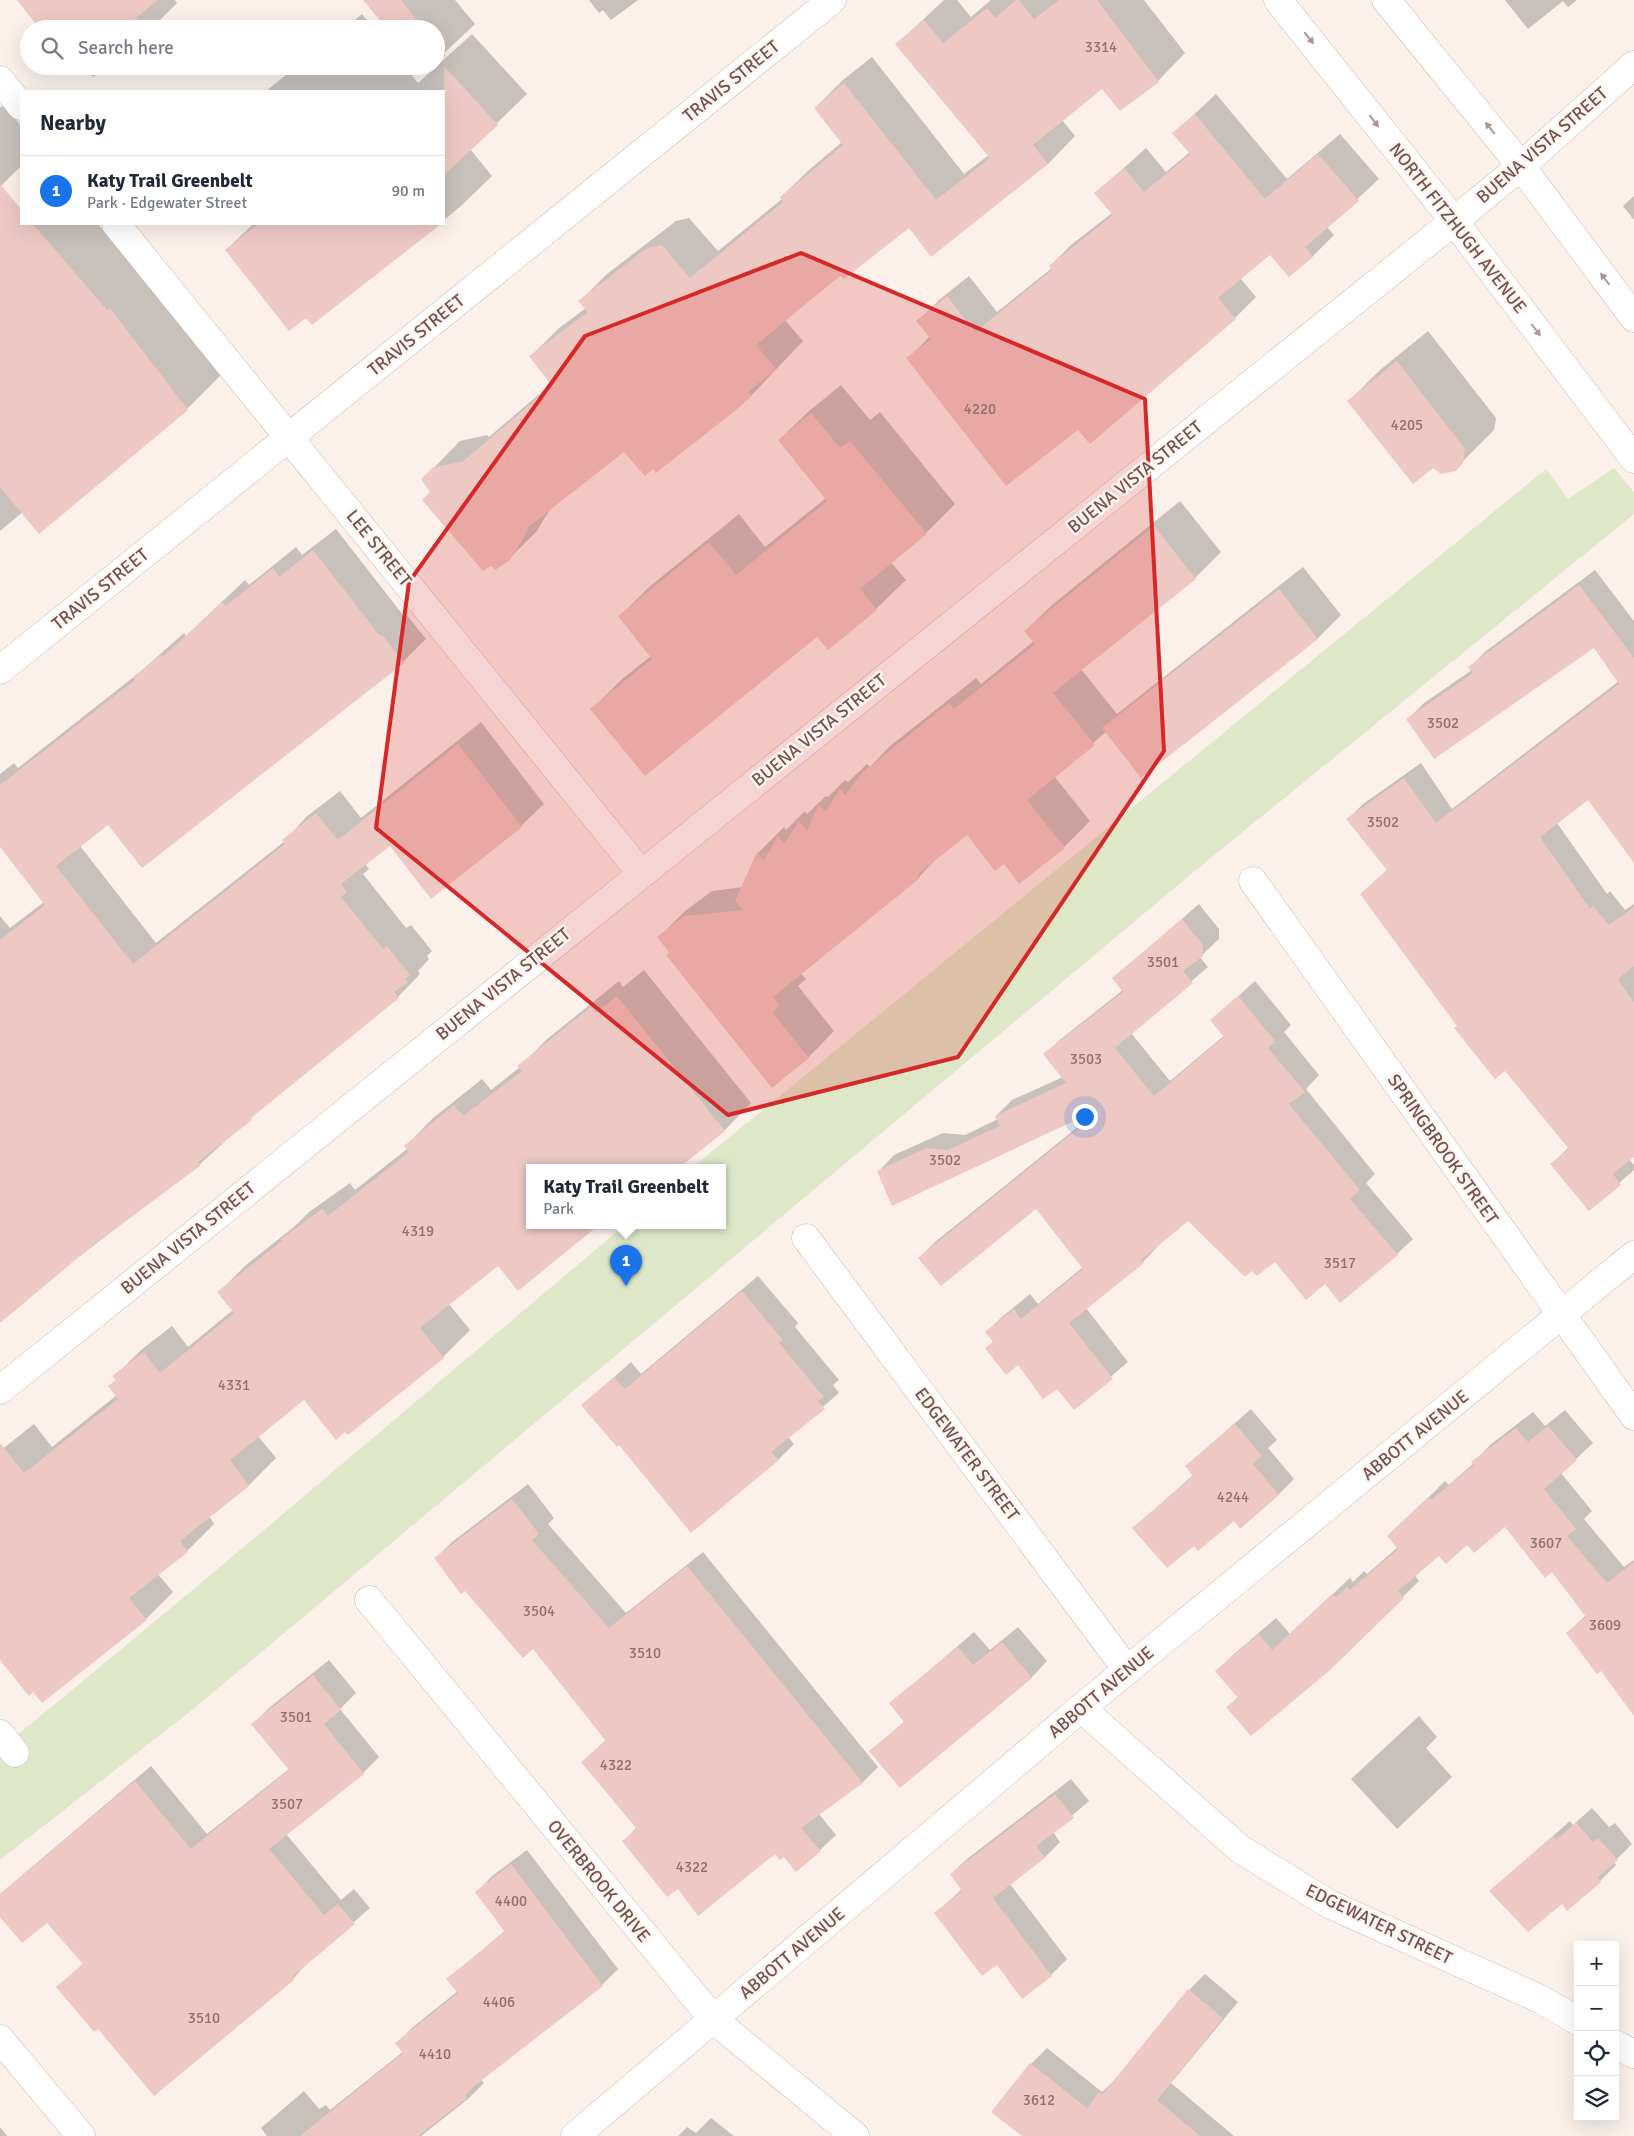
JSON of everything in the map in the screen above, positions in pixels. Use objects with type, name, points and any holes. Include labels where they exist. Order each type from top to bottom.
[{"type":"street","name":"TRAVIS STREET","points":[[0,670],[832,0]]},
{"type":"street","name":"NORTH FITZHUGH AVENUE","points":[[1278,0],[1454,221],[1634,459]]},
{"type":"street","points":[[1386,0],[1521,166],[1634,318]]},
{"type":"street","name":"BUENA VISTA STREET","points":[[0,1390],[1454,221],[1521,166],[1634,66]]},
{"type":"street","points":[[0,80],[20,105]]},
{"type":"street","name":"LEE STREET","points":[[117,225],[641,873]]},
{"type":"street","name":"SPRINGBROOK STREET","points":[[1253,882],[1634,1416]]},
{"type":"street","name":"EDGEWATER STREET","points":[[806,1238],[1128,1670]]},
{"type":"street","name":"ABBOTT AVENUE","points":[[575,2136],[1081,1708],[1634,1255]]},
{"type":"street","name":"OVERBROOK DRIVE","points":[[369,1600],[714,2020],[855,2136]]},
{"type":"street","name":"EDGEWATER STREET","points":[[1081,1708],[1240,1849],[1329,1904],[1538,1998],[1574,2019]]},
{"type":"street","points":[[0,2039],[81,2136]]},
{"type":"street","points":[[1619,2046],[1634,2054]]},
{"type":"highlighted area","points":[[801,253],[1145,399],[1164,751],[958,1057],[728,1115],[376,828],[409,582],[585,336]]},
{"type":"green space","points":[[1614,468],[1634,492],[1634,514],[1202,865],[192,1710],[0,1860],[0,1749],[236,1554],[620,1229],[726,1229],[726,1164],[697,1164],[1546,469],[1568,499]]},
{"type":"building","points":[[17,0],[158,0],[136,18],[137,20],[33,20]]},
{"type":"building","points":[[363,0],[401,0],[417,20],[380,20]]},
{"type":"building","points":[[1016,0],[1019,0],[1034,19],[1059,0],[1097,0],[1159,82],[1120,111],[1102,89],[1033,145],[1048,164],[931,257],[909,228],[844,279],[840,276],[756,345],[776,369],[748,392],[751,397],[731,414],[656,473],[653,469],[645,476],[624,452],[527,528],[528,530],[510,560],[495,570],[491,566],[483,571],[422,500],[430,492],[421,479],[432,468],[461,463],[552,386],[529,356],[588,312],[578,301],[647,248],[662,245],[690,278],[783,202],[780,197],[843,145],[814,108],[844,83],[936,200],[990,158],[895,44],[924,20],[943,43],[987,8],[995,18]]},
{"type":"building","points":[[445,67],[498,125],[445,174],[445,90]]},
{"type":"building","points":[[1195,114],[1265,199],[1318,154],[1359,201],[1305,247],[1313,257],[1289,277],[1270,255],[1218,298],[1236,319],[1090,444],[1078,430],[1006,486],[906,358],[931,339],[916,321],[947,296],[975,332],[1052,270],[1049,266],[1113,215],[1094,193],[1124,168],[1144,192],[1190,154],[1172,133]]},
{"type":"building","points":[[0,184],[20,208],[20,225],[34,225],[107,310],[110,308],[188,410],[39,534],[0,487]]},
{"type":"building","points":[[257,225],[440,225],[312,325],[306,318],[289,331],[225,250]]},
{"type":"building","points":[[1397,361],[1465,449],[1463,463],[1456,471],[1441,474],[1433,468],[1413,484],[1347,401]]},
{"type":"building","points":[[811,413],[840,448],[850,441],[927,534],[860,589],[877,610],[828,650],[817,637],[645,776],[590,709],[652,659],[618,616],[709,542],[736,575],[827,501],[778,440]]},
{"type":"building","points":[[1154,526],[1196,579],[1053,693],[1095,745],[1027,800],[1065,848],[1019,884],[1004,864],[995,871],[967,835],[917,875],[920,878],[773,997],[780,1006],[772,1012],[809,1058],[772,1088],[666,955],[669,952],[657,937],[684,916],[743,910],[735,901],[757,852],[764,861],[778,836],[784,844],[799,821],[807,831],[818,805],[826,811],[840,789],[845,795],[862,773],[949,703],[954,709],[1035,644],[1024,631]]},
{"type":"building","points":[[313,550],[380,636],[382,635],[404,663],[142,868],[108,825],[56,866],[133,964],[285,844],[282,840],[316,813],[338,840],[458,744],[522,827],[431,899],[390,846],[341,884],[347,892],[341,897],[383,949],[387,946],[410,975],[405,979],[408,982],[394,992],[399,998],[251,1118],[252,1120],[198,1162],[200,1166],[92,1246],[0,1323],[0,940],[45,905],[0,847],[0,785],[135,680],[133,677],[161,655],[163,657],[222,602],[226,606],[273,568],[279,577]]},
{"type":"building","points":[[1579,585],[1634,658],[1634,863],[1588,800],[1540,837],[1590,909],[1593,906],[1609,925],[1634,907],[1634,966],[1618,979],[1634,1003],[1634,1157],[1613,1174],[1621,1185],[1589,1211],[1550,1164],[1569,1149],[1505,1071],[1495,1079],[1454,1028],[1457,1026],[1360,894],[1387,870],[1346,819],[1404,778],[1436,823],[1619,684],[1594,648],[1434,759],[1406,719],[1473,673],[1468,667]]},
{"type":"building","points":[[1279,589],[1318,639],[1141,778],[1102,728]]},
{"type":"building","points":[[1182,919],[1203,945],[1203,956],[1183,971],[1193,983],[1115,1048],[1154,1096],[1224,1037],[1210,1020],[1238,996],[1276,1042],[1268,1048],[1305,1092],[1289,1104],[1360,1190],[1350,1199],[1398,1255],[1340,1303],[1325,1284],[1306,1300],[1275,1262],[1257,1276],[1252,1271],[1245,1277],[1188,1221],[1141,1260],[1144,1263],[1069,1323],[1113,1379],[1074,1410],[1057,1389],[1043,1399],[1018,1365],[1006,1375],[985,1348],[993,1342],[985,1332],[1014,1309],[1021,1319],[1083,1269],[1036,1209],[941,1286],[918,1258],[1079,1128],[1074,1121],[892,1206],[877,1171],[926,1148],[948,1150],[1000,1126],[995,1116],[1066,1083],[1043,1054],[1123,992],[1112,978]]},
{"type":"building","points":[[617,996],[725,1131],[684,1164],[526,1164],[526,1229],[594,1229],[518,1291],[498,1266],[420,1328],[444,1358],[348,1435],[345,1432],[336,1440],[304,1400],[230,1460],[249,1486],[180,1541],[188,1552],[129,1598],[147,1620],[42,1703],[33,1692],[29,1696],[0,1660],[0,1443],[24,1473],[118,1399],[108,1386],[116,1380],[112,1376],[144,1352],[160,1373],[234,1313],[217,1292],[282,1241],[281,1239],[322,1209],[328,1216],[409,1152],[404,1146],[454,1105],[463,1116],[522,1071],[517,1066],[591,1007],[596,1013]]},
{"type":"building","points":[[742,1291],[783,1340],[779,1343],[824,1397],[818,1401],[825,1409],[771,1452],[779,1460],[691,1533],[619,1445],[617,1447],[581,1405],[614,1377],[625,1389]]},
{"type":"building","points":[[1235,1424],[1262,1456],[1253,1464],[1279,1495],[1240,1529],[1234,1521],[1198,1551],[1194,1546],[1167,1568],[1132,1528],[1193,1476],[1185,1466]]},
{"type":"building","points":[[1548,1426],[1577,1460],[1544,1489],[1576,1529],[1567,1536],[1607,1583],[1634,1562],[1634,1716],[1601,1671],[1597,1674],[1566,1633],[1586,1617],[1552,1572],[1545,1578],[1505,1527],[1474,1553],[1467,1545],[1446,1564],[1439,1556],[1398,1591],[1404,1598],[1329,1671],[1251,1736],[1226,1707],[1238,1698],[1215,1671],[1259,1634],[1272,1650],[1332,1594],[1336,1597],[1347,1587],[1350,1590],[1398,1549],[1387,1536],[1428,1497],[1431,1500],[1474,1465],[1471,1462],[1516,1428],[1528,1442]]},
{"type":"building","points":[[512,1499],[539,1534],[532,1540],[609,1628],[687,1566],[863,1783],[801,1828],[821,1851],[796,1872],[784,1857],[780,1860],[775,1854],[698,1916],[678,1889],[667,1897],[622,1841],[637,1829],[581,1762],[606,1741],[533,1649],[523,1658],[465,1591],[461,1594],[434,1558]]},
{"type":"building","points":[[1002,1642],[1032,1678],[900,1788],[869,1751],[904,1722],[889,1703],[958,1647],[973,1665]]},
{"type":"building","points":[[313,1675],[341,1710],[324,1724],[364,1774],[269,1849],[324,1915],[338,1904],[355,1924],[292,1977],[294,1980],[154,2096],[98,2029],[94,2032],[56,1987],[83,1964],[47,1923],[22,1943],[0,1917],[0,1894],[135,1781],[191,1849],[289,1770],[251,1724]]},
{"type":"building","points":[[1055,1794],[1074,1818],[1036,1846],[1045,1858],[993,1898],[1052,1976],[1022,1999],[997,1965],[982,1976],[934,1913],[962,1891],[950,1874]]},
{"type":"building","points":[[1576,1823],[1593,1842],[1598,1838],[1618,1860],[1598,1877],[1601,1882],[1567,1911],[1562,1904],[1528,1932],[1489,1891],[1553,1836],[1556,1840]]},
{"type":"building","points":[[511,1864],[603,1986],[478,2083],[465,2095],[467,2098],[418,2136],[300,2136],[403,2053],[395,2043],[458,1993],[446,1979],[505,1932],[475,1892]]},
{"type":"building","points":[[1188,1989],[1223,2018],[1157,2100],[1200,2136],[1022,2136],[991,2112],[1030,2063],[1087,2108],[1099,2092],[1102,2095]]},
{"type":"place","name":"Katy Trail Greenbelt","points":[[626,1286]]}]
